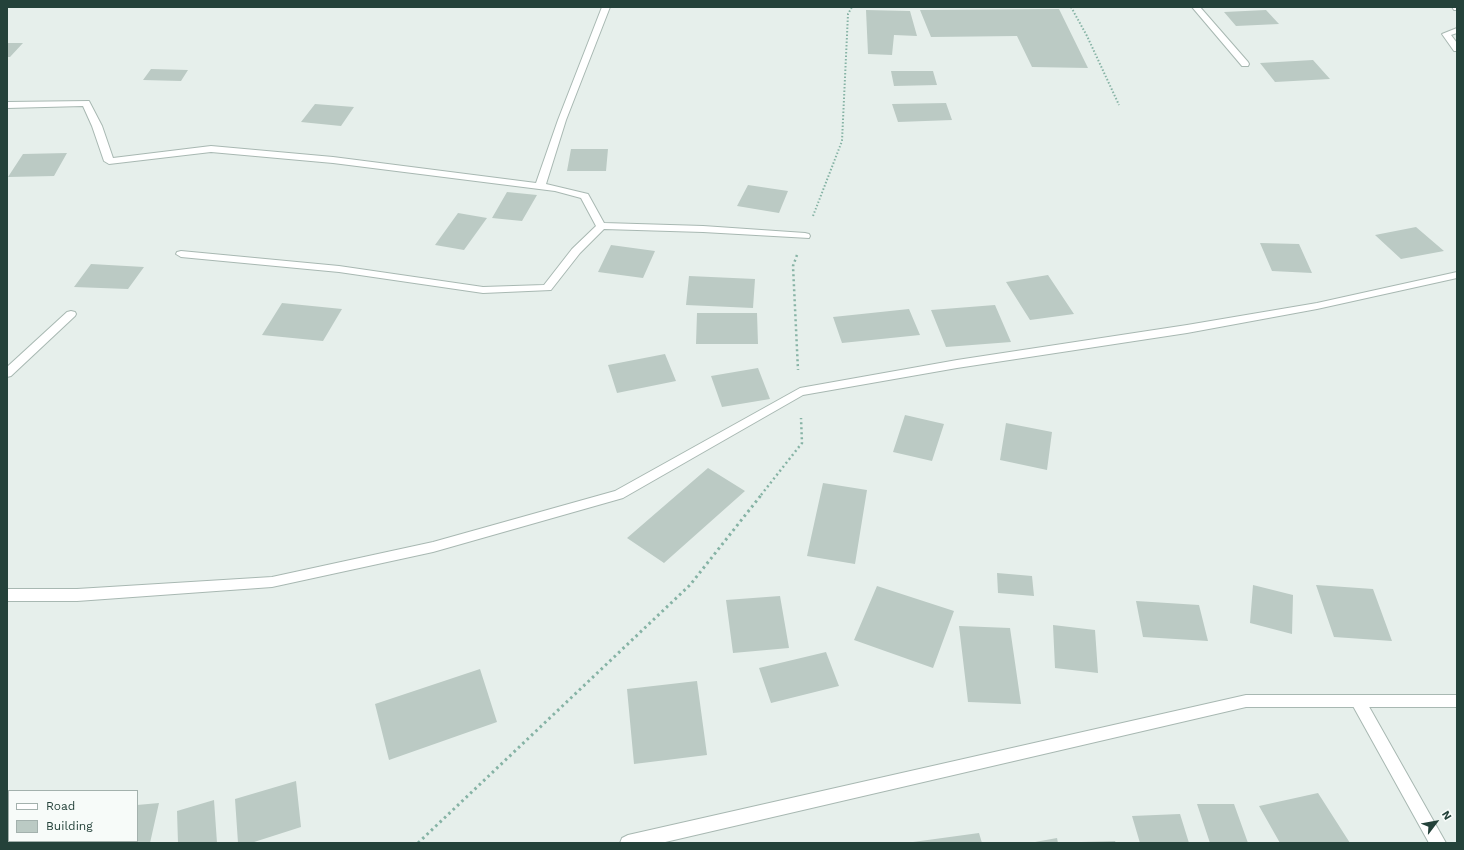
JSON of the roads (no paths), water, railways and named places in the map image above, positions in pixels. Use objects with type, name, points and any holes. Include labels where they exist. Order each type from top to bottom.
[{"type":"street","points":[[540,186],[562,120],[606,7]]},
{"type":"street","points":[[1196,7],[1245,64]]},
{"type":"street","points":[[1457,30],[1446,34],[1457,49]]},
{"type":"street","points":[[7,105],[86,103],[97,126],[109,161],[211,149],[333,160],[556,188],[585,196],[601,226]]},
{"type":"street","points":[[181,254],[339,269],[483,290],[547,288],[576,251],[601,226],[703,229],[805,236]]},
{"type":"street","points":[[7,595],[78,595],[272,582],[433,547],[619,495],[800,392],[957,364],[1187,329],[1317,306],[1457,275]]},
{"type":"street","points":[[7,373],[71,314]]},
{"type":"street","points":[[628,843],[1246,701],[1457,701]]},
{"type":"street","points":[[1358,701],[1438,843]]}]
